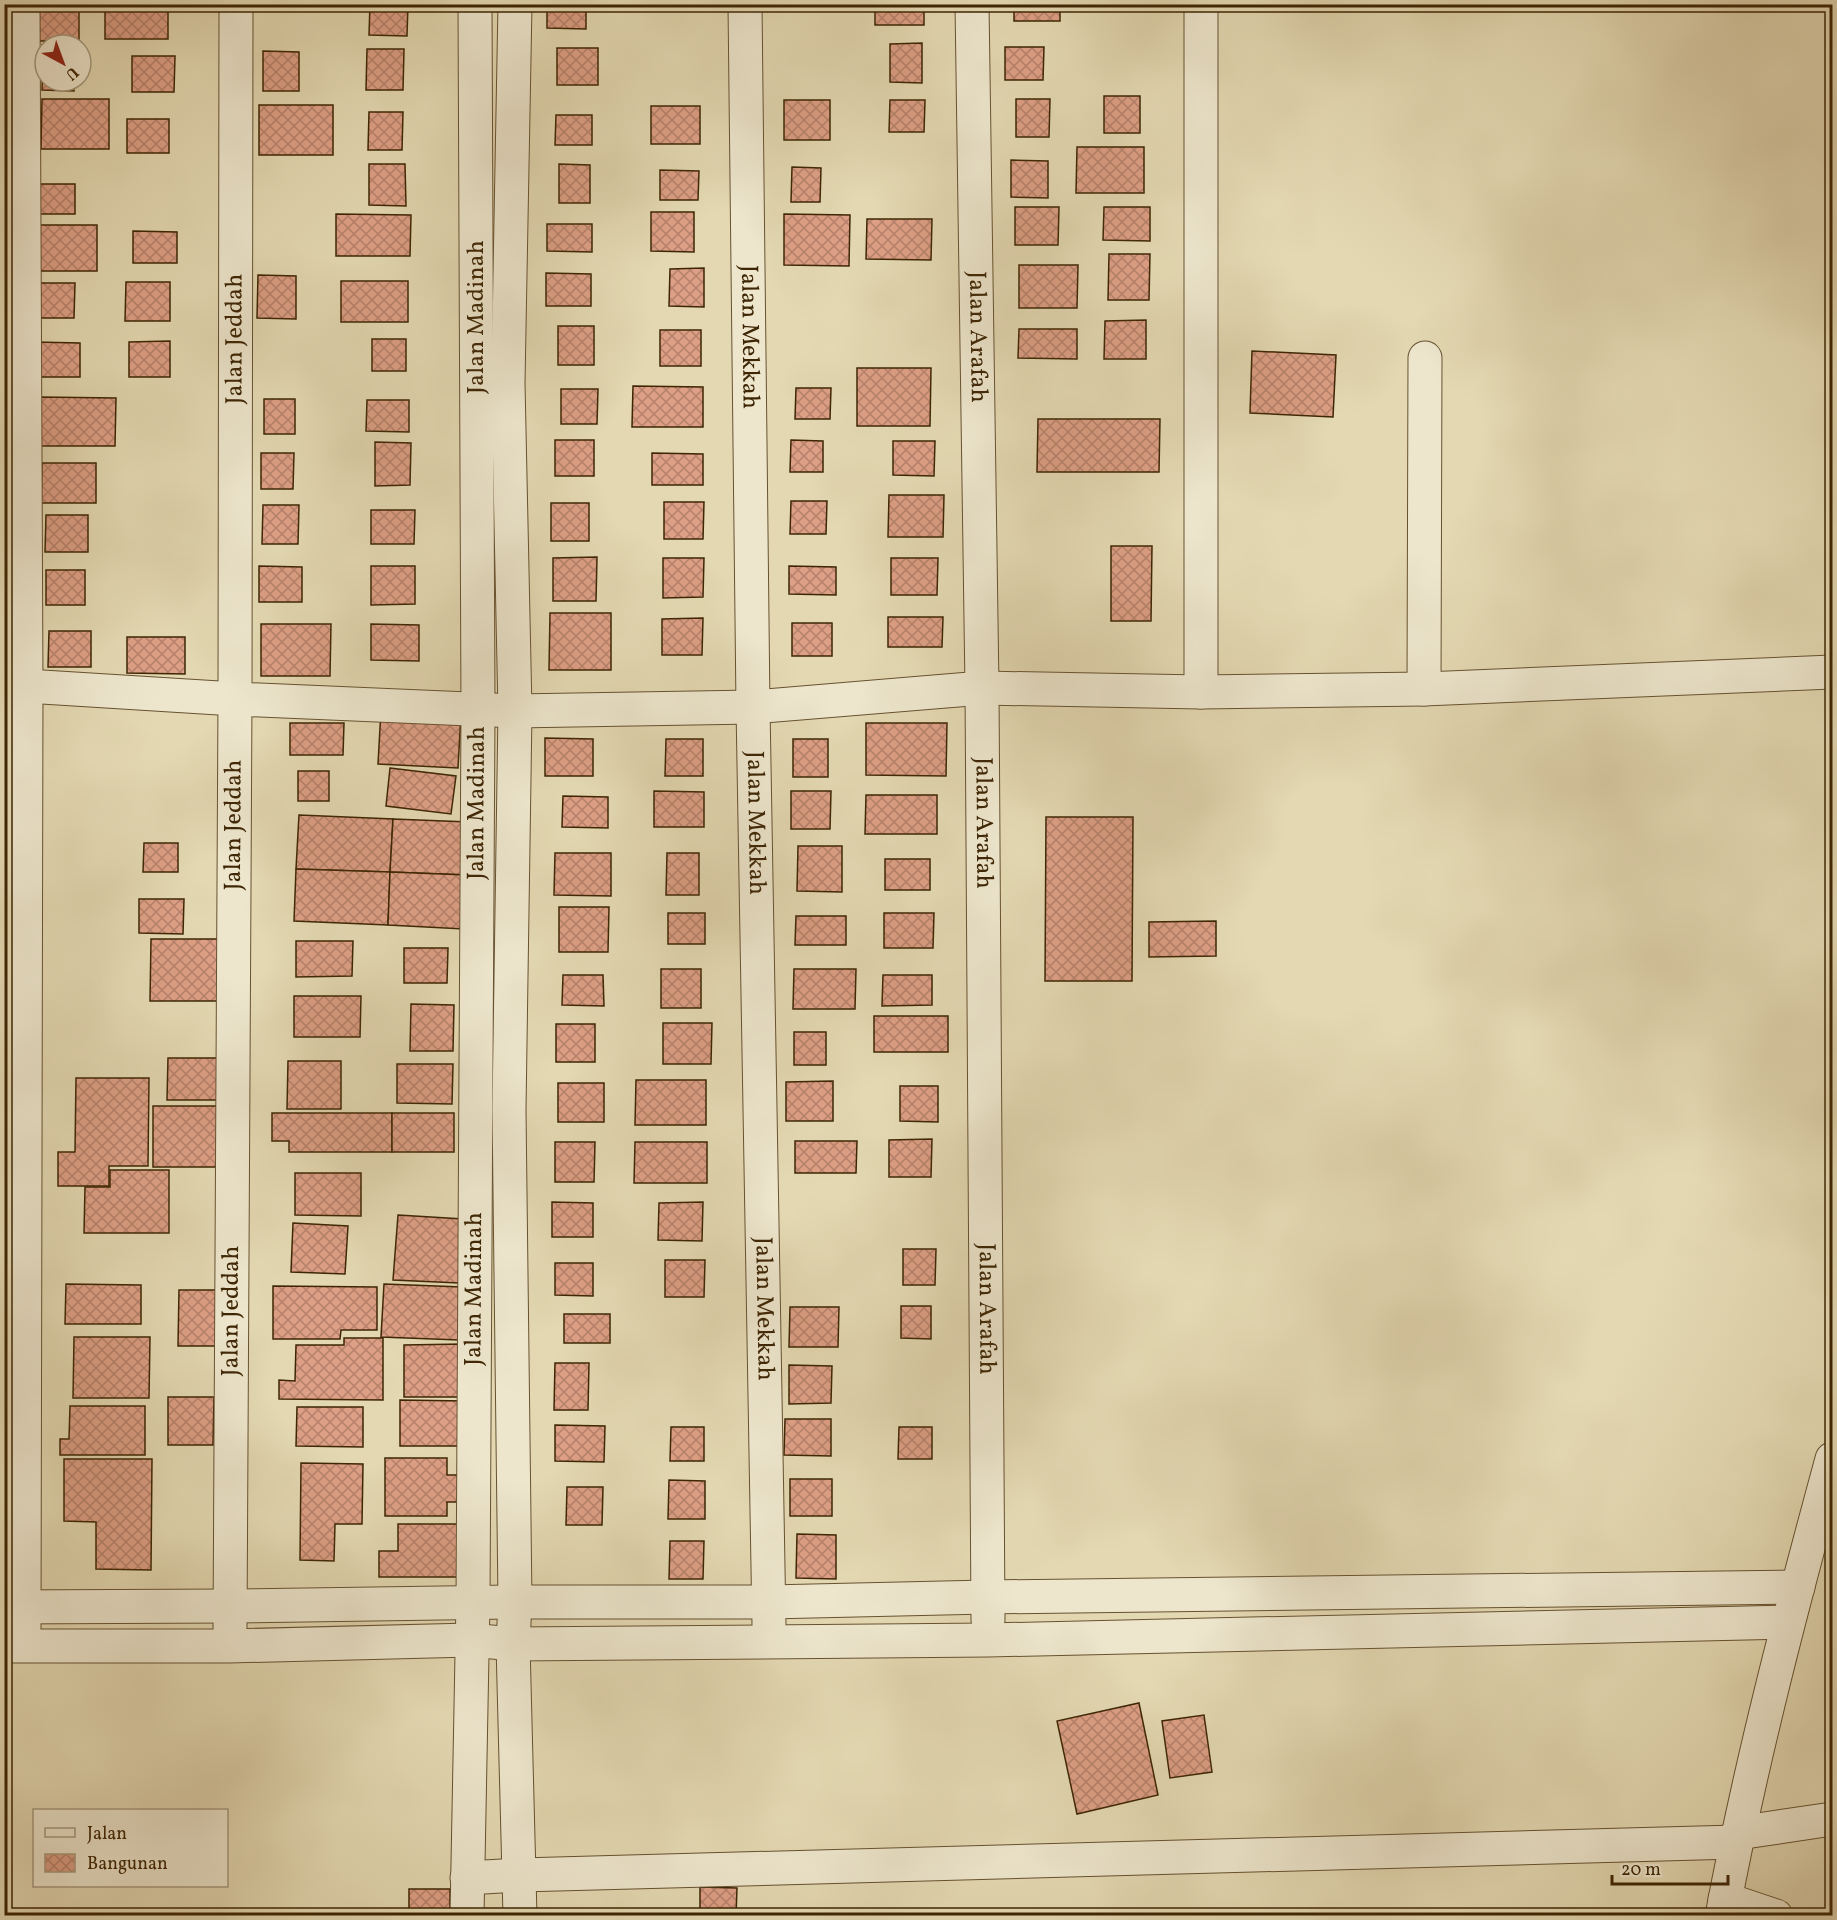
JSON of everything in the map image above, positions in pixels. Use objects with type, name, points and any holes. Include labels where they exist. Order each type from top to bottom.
[{"type":"street","points":[[23,4],[26,686],[14,1341],[14,1646],[229,1646],[471,1640],[513,1644],[989,1640],[1788,1622]]},
{"type":"street","name":"Jalan Jeddah","points":[[229,1646],[235,699],[236,4]]},
{"type":"street","name":"Jalan Madinah","points":[[467,1916],[473,1602],[478,711],[476,4]]},
{"type":"street","name":"Jalan Madinah","points":[[516,4],[508,383],[515,711],[509,1110],[515,1602],[513,1644],[520,1916]]},
{"type":"street","name":"Jalan Mekkah","points":[[745,4],[753,707],[770,1642]]},
{"type":"street","name":"Jalan Arafah","points":[[972,4],[982,688],[989,1640]]},
{"type":"street","points":[[1201,4],[1201,693]]},
{"type":"street","points":[[1424,689],[1425,358]]},
{"type":"street","points":[[26,686],[235,699],[515,711],[753,707],[982,688],[1201,693],[1424,689],[1833,672]]},
{"type":"street","points":[[1776,1916],[1723,1907],[1737,1837],[1788,1622],[1833,1459]]},
{"type":"street","points":[[14,1607],[473,1602],[769,1602],[987,1597],[1797,1587]]},
{"type":"street","points":[[467,1878],[1737,1837],[1833,1819]]},
{"type":"building","points":[[37,4],[79,4],[79,33],[37,33]]},
{"type":"building","points":[[105,4],[168,4],[168,39],[105,39]]},
{"type":"building","points":[[370,4],[408,4],[407,36],[369,35]]},
{"type":"building","points":[[547,4],[586,4],[586,29],[547,28]]},
{"type":"building","points":[[875,4],[924,4],[924,25],[875,25]]},
{"type":"building","points":[[1014,4],[1060,4],[1060,21],[1014,21]]},
{"type":"building","points":[[922,43],[922,83],[890,82],[890,44]]},
{"type":"building","points":[[1005,47],[1044,47],[1043,80],[1005,80]]},
{"type":"building","points":[[557,48],[598,48],[598,85],[557,85]]},
{"type":"building","points":[[367,49],[404,49],[403,90],[366,90]]},
{"type":"building","points":[[263,51],[299,52],[299,91],[263,91]]},
{"type":"building","points":[[132,56],[175,56],[174,92],[132,92]]},
{"type":"building","points":[[1104,96],[1140,96],[1140,133],[1104,133]]},
{"type":"building","points":[[42,99],[109,99],[109,149],[41,149]]},
{"type":"building","points":[[1016,99],[1050,99],[1049,137],[1016,137]]},
{"type":"building","points":[[784,100],[830,100],[830,140],[784,140]]},
{"type":"building","points":[[890,100],[925,100],[924,132],[889,132]]},
{"type":"building","points":[[259,105],[333,105],[333,155],[259,155]]},
{"type":"building","points":[[651,106],[700,106],[700,144],[651,144]]},
{"type":"building","points":[[369,112],[403,112],[402,150],[368,150]]},
{"type":"building","points":[[556,115],[592,115],[592,145],[555,145]]},
{"type":"building","points":[[127,119],[169,119],[169,153],[127,153]]},
{"type":"building","points":[[1077,147],[1144,147],[1144,193],[1076,193]]},
{"type":"building","points":[[1011,160],[1048,161],[1048,198],[1011,197]]},
{"type":"building","points":[[369,164],[405,164],[406,206],[369,205]]},
{"type":"building","points":[[559,164],[590,165],[590,203],[559,203]]},
{"type":"building","points":[[792,167],[821,168],[820,202],[791,202]]},
{"type":"building","points":[[660,170],[699,171],[698,200],[660,200]]},
{"type":"building","points":[[37,184],[75,184],[75,214],[37,214]]},
{"type":"building","points":[[1015,207],[1059,207],[1058,245],[1015,245]]},
{"type":"building","points":[[1104,207],[1150,207],[1150,241],[1103,240]]},
{"type":"building","points":[[651,212],[694,212],[694,252],[651,251]]},
{"type":"building","points":[[336,214],[411,215],[410,256],[336,256]]},
{"type":"building","points":[[784,214],[850,215],[849,266],[784,265]]},
{"type":"building","points":[[867,219],[932,219],[931,260],[866,259]]},
{"type":"building","points":[[547,224],[592,224],[592,252],[547,251]]},
{"type":"building","points":[[40,225],[97,225],[97,271],[39,271]]},
{"type":"building","points":[[133,231],[177,232],[177,263],[133,263]]},
{"type":"building","points":[[1109,254],[1150,254],[1149,300],[1108,300]]},
{"type":"building","points":[[1019,265],[1078,265],[1077,308],[1019,308]]},
{"type":"building","points":[[704,268],[704,307],[669,306],[670,269]]},
{"type":"building","points":[[546,273],[591,274],[591,306],[546,306]]},
{"type":"building","points":[[258,275],[296,276],[296,319],[257,318]]},
{"type":"building","points":[[341,281],[408,281],[408,322],[341,322]]},
{"type":"building","points":[[126,282],[170,282],[170,321],[125,321]]},
{"type":"building","points":[[28,283],[75,283],[74,318],[28,318]]},
{"type":"building","points":[[1146,320],[1146,359],[1104,359],[1105,321]]},
{"type":"building","points":[[558,326],[594,326],[594,365],[558,365]]},
{"type":"building","points":[[1019,329],[1077,329],[1077,359],[1018,358]]},
{"type":"building","points":[[660,330],[701,330],[701,366],[660,366]]},
{"type":"building","points":[[372,339],[406,339],[406,371],[372,371]]},
{"type":"building","points":[[170,341],[170,377],[129,377],[129,342]]},
{"type":"building","points":[[34,342],[80,343],[80,377],[34,377]]},
{"type":"building","points":[[1252,351],[1336,355],[1333,417],[1250,413]]},
{"type":"building","points":[[857,368],[931,368],[930,426],[857,426]]},
{"type":"building","points":[[633,386],[703,387],[703,427],[632,427]]},
{"type":"building","points":[[796,388],[831,388],[830,419],[795,419]]},
{"type":"building","points":[[561,389],[598,389],[597,424],[561,424]]},
{"type":"building","points":[[39,397],[116,398],[115,446],[38,446]]},
{"type":"building","points":[[264,399],[295,399],[295,434],[264,434]]},
{"type":"building","points":[[367,400],[409,400],[409,432],[366,431]]},
{"type":"building","points":[[1038,419],[1160,419],[1159,472],[1037,472]]},
{"type":"building","points":[[555,440],[594,440],[594,476],[555,476]]},
{"type":"building","points":[[791,440],[823,441],[823,472],[790,472]]},
{"type":"building","points":[[893,441],[935,441],[934,476],[893,475]]},
{"type":"building","points":[[375,442],[411,443],[410,485],[375,486]]},
{"type":"building","points":[[261,453],[294,453],[293,489],[261,489]]},
{"type":"building","points":[[652,453],[703,454],[703,485],[652,485]]},
{"type":"building","points":[[42,463],[96,463],[96,503],[41,503]]},
{"type":"building","points":[[889,495],[944,495],[943,537],[888,537]]},
{"type":"building","points":[[791,501],[827,501],[826,534],[790,534]]},
{"type":"building","points":[[664,502],[704,502],[703,539],[664,539]]},
{"type":"building","points":[[551,503],[589,503],[589,541],[551,541]]},
{"type":"building","points":[[263,505],[299,505],[298,544],[262,544]]},
{"type":"building","points":[[371,510],[415,510],[414,544],[371,544]]},
{"type":"building","points":[[46,515],[88,515],[88,552],[45,552]]},
{"type":"building","points":[[1111,546],[1152,546],[1151,621],[1111,621]]},
{"type":"building","points":[[597,557],[596,601],[553,601],[553,558]]},
{"type":"building","points":[[663,558],[704,558],[703,597],[663,598]]},
{"type":"building","points":[[891,558],[938,558],[937,595],[891,595]]},
{"type":"building","points":[[259,566],[302,567],[302,602],[259,602]]},
{"type":"building","points":[[371,566],[415,566],[415,604],[371,605]]},
{"type":"building","points":[[789,566],[836,567],[836,595],[789,594]]},
{"type":"building","points":[[46,570],[85,570],[85,605],[46,605]]},
{"type":"building","points":[[550,613],[611,613],[611,670],[549,670]]},
{"type":"building","points":[[888,617],[943,617],[942,647],[888,647]]},
{"type":"building","points":[[703,618],[702,655],[662,655],[662,619]]},
{"type":"building","points":[[792,623],[832,623],[832,656],[792,656]]},
{"type":"building","points":[[261,624],[331,624],[330,676],[261,676]]},
{"type":"building","points":[[371,624],[419,625],[419,661],[371,660]]},
{"type":"building","points":[[49,631],[91,631],[91,667],[48,667]]},
{"type":"building","points":[[127,637],[185,637],[185,674],[127,673]]},
{"type":"building","points":[[381,710],[461,714],[458,768],[378,764]]},
{"type":"building","points":[[290,723],[344,723],[343,755],[290,755]]},
{"type":"building","points":[[866,723],[947,723],[946,776],[866,775]]},
{"type":"building","points":[[545,738],[593,739],[593,776],[545,776]]},
{"type":"building","points":[[666,739],[703,739],[703,776],[665,776]]},
{"type":"building","points":[[793,739],[828,739],[828,777],[793,777]]},
{"type":"building","points":[[390,768],[456,776],[451,814],[386,806]]},
{"type":"building","points":[[298,771],[329,771],[329,801],[298,801]]},
{"type":"building","points":[[654,791],[704,792],[704,827],[654,827]]},
{"type":"building","points":[[791,791],[831,791],[830,829],[791,829]]},
{"type":"building","points":[[866,795],[937,795],[937,834],[865,834]]},
{"type":"building","points":[[563,796],[608,797],[608,828],[562,827]]},
{"type":"building","points":[[299,815],[393,819],[390,872],[296,869]]},
{"type":"building","points":[[1046,817],[1133,817],[1132,981],[1045,981]]},
{"type":"building","points":[[393,819],[469,822],[467,875],[390,872]]},
{"type":"building","points":[[144,843],[178,843],[178,872],[143,872]]},
{"type":"building","points":[[798,846],[842,846],[842,892],[797,891]]},
{"type":"building","points":[[555,853],[611,853],[611,896],[554,895]]},
{"type":"building","points":[[667,853],[699,853],[699,895],[666,895]]},
{"type":"building","points":[[885,859],[930,859],[930,890],[885,890]]},
{"type":"building","points":[[296,869],[390,872],[388,925],[294,921]]},
{"type":"building","points":[[390,872],[467,875],[464,929],[388,925]]},
{"type":"building","points":[[139,899],[184,899],[183,934],[139,933]]},
{"type":"building","points":[[559,907],[609,907],[608,952],[559,952]]},
{"type":"building","points":[[668,913],[705,913],[705,944],[668,944]]},
{"type":"building","points":[[884,913],[934,913],[933,948],[884,948]]},
{"type":"building","points":[[796,916],[846,916],[846,945],[795,945]]},
{"type":"building","points":[[1216,921],[1216,956],[1149,957],[1149,922]]},
{"type":"building","points":[[151,939],[220,939],[219,1001],[150,1001]]},
{"type":"building","points":[[296,941],[353,941],[352,976],[296,977]]},
{"type":"building","points":[[404,948],[448,948],[447,983],[404,983]]},
{"type":"building","points":[[661,969],[701,969],[701,1008],[661,1008]]},
{"type":"building","points":[[794,969],[856,969],[855,1009],[793,1009]]},
{"type":"building","points":[[563,975],[603,975],[604,1006],[562,1005]]},
{"type":"building","points":[[883,975],[932,975],[932,1005],[882,1006]]},
{"type":"building","points":[[294,996],[361,996],[360,1037],[294,1037]]},
{"type":"building","points":[[411,1004],[454,1005],[453,1051],[410,1051]]},
{"type":"building","points":[[874,1016],[948,1016],[948,1052],[874,1052]]},
{"type":"building","points":[[663,1023],[712,1023],[711,1064],[663,1064]]},
{"type":"building","points":[[556,1024],[595,1024],[595,1062],[556,1062]]},
{"type":"building","points":[[794,1032],[826,1032],[826,1065],[794,1065]]},
{"type":"building","points":[[168,1058],[223,1058],[222,1100],[167,1100]]},
{"type":"building","points":[[288,1061],[341,1061],[341,1109],[287,1109]]},
{"type":"building","points":[[397,1064],[453,1064],[452,1104],[397,1103]]},
{"type":"building","points":[[76,1078],[149,1078],[148,1166],[109,1166],[109,1186],[58,1186],[58,1152],[75,1152]]},
{"type":"building","points":[[636,1080],[706,1080],[706,1125],[635,1125]]},
{"type":"building","points":[[833,1081],[833,1121],[786,1121],[786,1082]]},
{"type":"building","points":[[558,1083],[604,1083],[604,1122],[558,1122]]},
{"type":"building","points":[[900,1086],[938,1086],[938,1122],[900,1121]]},
{"type":"building","points":[[153,1106],[224,1106],[224,1167],[153,1167]]},
{"type":"building","points":[[272,1113],[392,1113],[392,1152],[289,1152],[289,1141],[272,1141]]},
{"type":"building","points":[[392,1113],[454,1113],[454,1152],[392,1152]]},
{"type":"building","points":[[932,1139],[931,1177],[889,1177],[889,1140]]},
{"type":"building","points":[[795,1141],[857,1141],[856,1173],[795,1173]]},
{"type":"building","points":[[555,1142],[595,1142],[594,1182],[555,1182]]},
{"type":"building","points":[[635,1142],[707,1142],[707,1183],[634,1183]]},
{"type":"building","points":[[110,1170],[169,1170],[169,1233],[84,1233],[85,1187],[110,1187]]},
{"type":"building","points":[[295,1173],[361,1173],[361,1216],[295,1215]]},
{"type":"building","points":[[552,1202],[593,1203],[593,1237],[552,1237]]},
{"type":"building","points":[[703,1202],[702,1241],[658,1240],[659,1203]]},
{"type":"building","points":[[398,1215],[463,1219],[459,1283],[393,1280]]},
{"type":"building","points":[[293,1223],[348,1226],[345,1274],[291,1272]]},
{"type":"building","points":[[903,1249],[936,1249],[935,1285],[903,1285]]},
{"type":"building","points":[[665,1260],[705,1260],[704,1297],[665,1297]]},
{"type":"building","points":[[555,1263],[593,1263],[593,1296],[555,1295]]},
{"type":"building","points":[[66,1284],[141,1285],[141,1324],[65,1324]]},
{"type":"building","points":[[384,1284],[462,1287],[459,1340],[381,1337]]},
{"type":"building","points":[[273,1286],[377,1287],[377,1330],[341,1330],[340,1339],[273,1339]]},
{"type":"building","points":[[179,1290],[224,1290],[224,1346],[178,1346]]},
{"type":"building","points":[[901,1306],[931,1306],[931,1339],[901,1338]]},
{"type":"building","points":[[790,1307],[839,1307],[838,1347],[789,1347]]},
{"type":"building","points":[[564,1314],[610,1314],[610,1343],[564,1343]]},
{"type":"building","points":[[74,1337],[150,1337],[149,1398],[73,1398]]},
{"type":"building","points":[[344,1338],[383,1338],[383,1400],[279,1399],[279,1380],[295,1381],[296,1345],[344,1345]]},
{"type":"building","points":[[462,1344],[462,1397],[404,1397],[404,1345]]},
{"type":"building","points":[[555,1363],[589,1363],[588,1410],[554,1410]]},
{"type":"building","points":[[4,1364],[17,1364],[14,1440],[4,1440]]},
{"type":"building","points":[[789,1365],[832,1366],[831,1403],[789,1404]]},
{"type":"building","points":[[168,1397],[214,1397],[213,1445],[168,1445]]},
{"type":"building","points":[[400,1400],[465,1401],[464,1446],[400,1446]]},
{"type":"building","points":[[70,1406],[145,1406],[145,1455],[60,1455],[60,1439],[69,1439]]},
{"type":"building","points":[[297,1407],[363,1407],[363,1447],[296,1446]]},
{"type":"building","points":[[785,1419],[831,1419],[831,1456],[784,1455]]},
{"type":"building","points":[[555,1425],[605,1426],[604,1462],[555,1461]]},
{"type":"building","points":[[671,1427],[704,1427],[704,1461],[670,1461]]},
{"type":"building","points":[[899,1427],[932,1427],[932,1459],[898,1459]]},
{"type":"building","points":[[4,1451],[8,1451],[4,1537]]},
{"type":"building","points":[[385,1458],[447,1458],[447,1475],[465,1475],[464,1502],[447,1502],[447,1516],[385,1516]]},
{"type":"building","points":[[64,1459],[152,1459],[151,1570],[96,1569],[96,1522],[64,1521]]},
{"type":"building","points":[[301,1463],[363,1464],[362,1524],[335,1524],[334,1561],[300,1560]]},
{"type":"building","points":[[790,1479],[832,1479],[832,1516],[790,1516]]},
{"type":"building","points":[[669,1480],[705,1481],[705,1519],[668,1519]]},
{"type":"building","points":[[567,1487],[603,1487],[602,1525],[566,1525]]},
{"type":"building","points":[[398,1524],[467,1524],[466,1577],[379,1577],[379,1551],[398,1551]]},
{"type":"building","points":[[797,1534],[836,1535],[836,1579],[796,1578]]},
{"type":"building","points":[[670,1541],[704,1541],[703,1579],[669,1579]]},
{"type":"building","points":[[1139,1703],[1158,1795],[1077,1814],[1057,1721]]},
{"type":"building","points":[[1204,1715],[1212,1772],[1170,1778],[1162,1721]]},
{"type":"building","points":[[700,1887],[737,1888],[736,1916],[700,1916]]},
{"type":"building","points":[[409,1889],[450,1889],[450,1916],[409,1916]]}]
